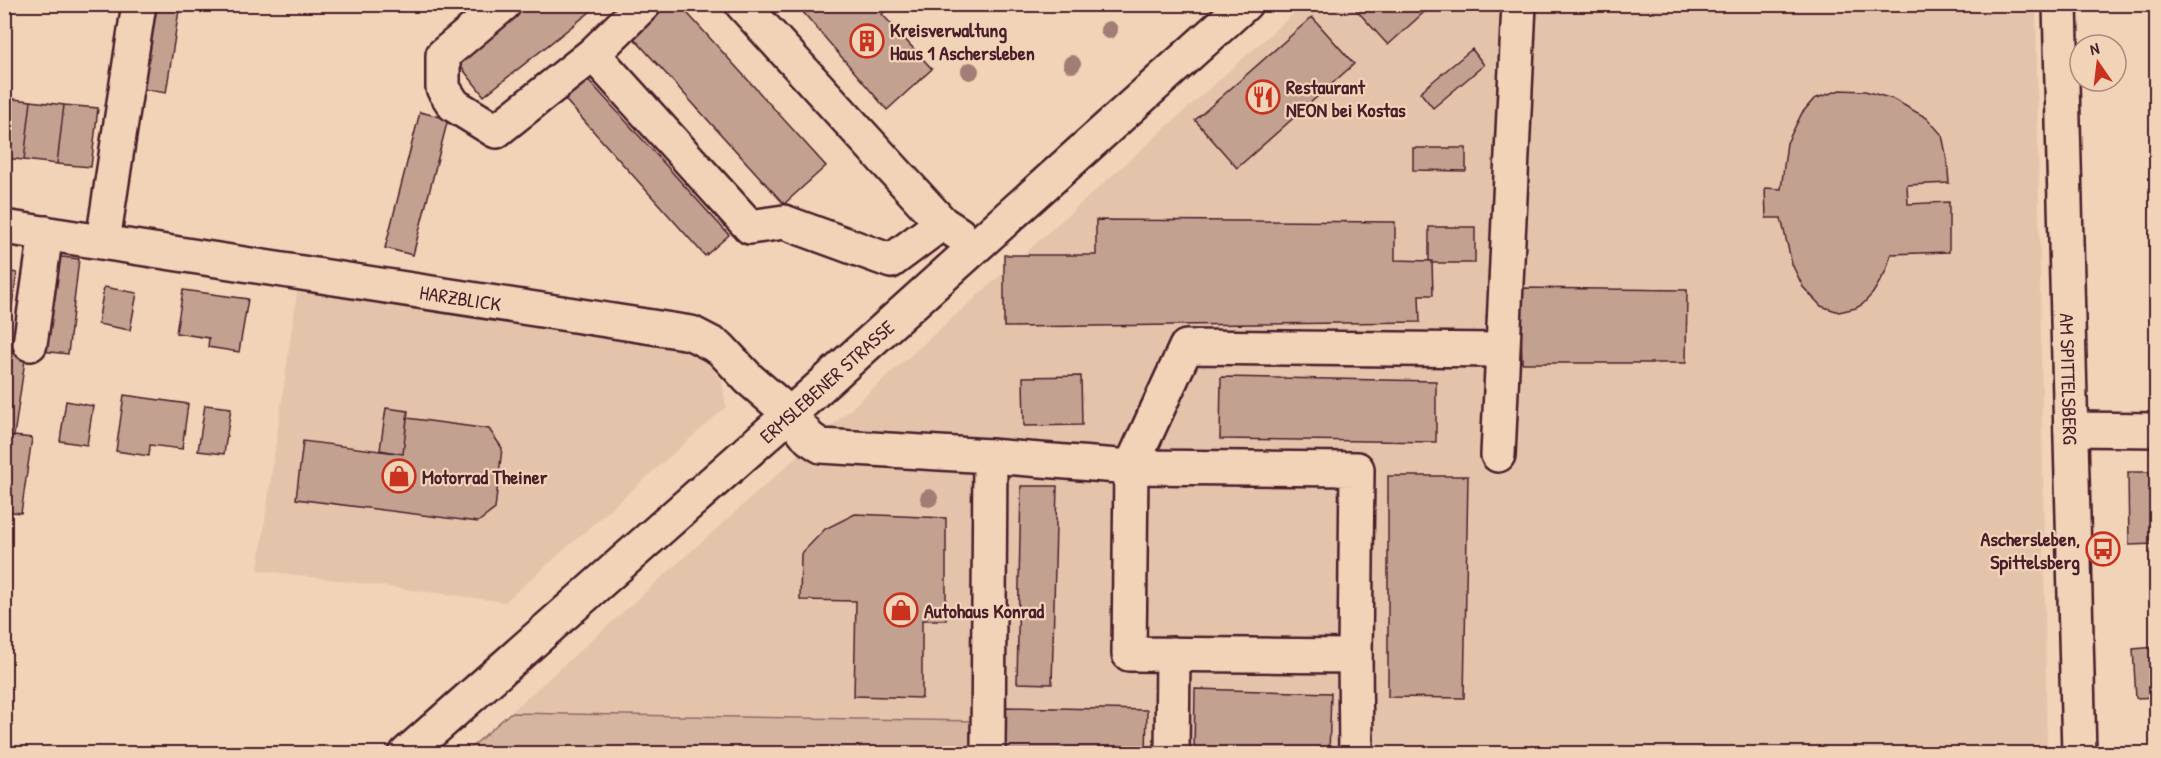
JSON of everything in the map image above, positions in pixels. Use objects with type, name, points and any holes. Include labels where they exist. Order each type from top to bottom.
[{"type":"main road","points":[[103,241],[139,4]]},
{"type":"main road","points":[[504,4],[443,55],[443,88],[454,105],[496,131],[593,54],[639,6]]},
{"type":"main road","points":[[742,4],[942,223],[976,245]]},
{"type":"main road","name":"ERMSLEBENER STRASSE","points":[[406,753],[790,414],[1245,4]]},
{"type":"main road","points":[[1498,455],[1519,4]]},
{"type":"main road","name":"AM SPITTELSBERG","points":[[2060,4],[2079,753]]},
{"type":"main road","points":[[593,54],[750,227],[784,222],[891,261],[942,223]]},
{"type":"main road","name":"HARZBLICK","points":[[4,226],[691,333],[720,348],[749,379],[790,414],[809,438],[821,446],[1131,467],[1357,469],[1354,656]]},
{"type":"main road","points":[[30,344],[45,232]]},
{"type":"main road","points":[[1356,753],[1354,656],[1129,654],[1131,467],[1186,347],[1502,350]]},
{"type":"main road","points":[[2071,429],[2157,430]]},
{"type":"main road","points":[[988,753],[990,456]]},
{"type":"main road","points":[[1172,753],[1173,654]]},
{"type":"shaded area","points":[[1303,5],[2036,5],[2047,753],[975,754],[976,721],[510,713]]},
{"type":"shaded area","points":[[298,286],[696,353],[710,365],[722,381],[726,407],[505,602],[258,570]]},
{"type":"shaded area","points":[[510,713],[976,721],[975,753],[464,754]]},
{"type":"building","points":[[153,4],[180,4],[166,93],[141,89]]},
{"type":"building","points":[[522,4],[600,4],[484,96],[454,58]]},
{"type":"building","points":[[663,4],[679,4],[826,166],[784,204],[630,34]]},
{"type":"building","name":"Kreisverwaltung Haus 1 Aschersleben","points":[[796,4],[892,4],[882,14],[932,69],[887,110]]},
{"type":"building","points":[[1351,4],[1433,4],[1388,45]]},
{"type":"building","points":[[1312,17],[1354,64],[1237,168],[1195,120]]},
{"type":"building","points":[[1472,49],[1484,65],[1433,108],[1420,92]]},
{"type":"building","points":[[584,75],[729,235],[705,256],[561,95]]},
{"type":"building","points":[[1840,90],[1865,91],[1893,99],[1927,118],[1942,135],[1949,183],[1907,185],[1908,204],[1949,202],[1949,252],[1891,254],[1886,271],[1873,293],[1856,308],[1839,312],[1821,306],[1803,287],[1792,264],[1781,218],[1766,218],[1765,188],[1781,189],[1787,143],[1802,113],[1814,99]]},
{"type":"building","points":[[4,98],[31,101],[24,160],[4,158]]},
{"type":"building","points":[[31,101],[64,105],[57,164],[24,160]]},
{"type":"building","points":[[64,105],[98,108],[91,167],[57,164]]},
{"type":"building","points":[[420,112],[448,119],[413,255],[385,248]]},
{"type":"building","points":[[1413,148],[1466,148],[1466,171],[1413,170]]},
{"type":"building","points":[[1096,220],[1395,222],[1395,260],[1432,261],[1433,295],[1419,295],[1420,322],[1004,327],[1004,255],[1096,255]]},
{"type":"building","points":[[1429,227],[1475,227],[1475,263],[1432,263],[1429,261]]},
{"type":"building","points":[[54,256],[79,259],[68,354],[42,351]]},
{"type":"building","points":[[4,271],[17,273],[5,350],[4,350]]},
{"type":"building","points":[[104,287],[137,293],[130,330],[98,324]]},
{"type":"building","points":[[1520,288],[1687,290],[1686,363],[1522,363]]},
{"type":"building","points":[[183,290],[248,299],[239,352],[208,347],[209,338],[176,333]]},
{"type":"building","points":[[4,350],[26,353],[14,436],[4,435]]},
{"type":"building","points":[[1081,376],[1082,425],[1024,426],[1023,377]]},
{"type":"building","points":[[1221,377],[1436,381],[1436,442],[1220,439]]},
{"type":"building","points":[[124,395],[188,404],[182,449],[150,445],[149,456],[116,451]]},
{"type":"building","points":[[66,401],[93,406],[87,445],[60,441]]},
{"type":"building","points":[[205,405],[231,408],[224,454],[198,451]]},
{"type":"building","points":[[386,408],[408,411],[403,454],[380,450]]},
{"type":"building","name":"Motorrad Theiner","points":[[407,418],[489,429],[502,448],[495,509],[478,522],[296,499],[303,441],[403,454]]},
{"type":"building","points":[[4,435],[32,438],[21,513],[4,511]]},
{"type":"building","points":[[2128,472],[2156,472],[2156,544],[2129,545]]},
{"type":"building","points":[[1388,476],[1468,476],[1464,698],[1388,697]]},
{"type":"building","points":[[1021,486],[1057,486],[1052,684],[1017,683]]},
{"type":"building","name":"Autohaus Konrad","points":[[855,514],[946,518],[946,620],[922,620],[922,698],[854,696],[856,601],[800,600],[801,554],[825,529]]},
{"type":"building","points":[[2156,647],[2156,697],[2136,698],[2133,649]]},
{"type":"building","points":[[1195,689],[1331,693],[1329,754],[1194,754]]},
{"type":"building","points":[[1004,707],[1147,710],[1146,754],[1004,754]]},
{"type":"place","name":"Kreisverwaltung Haus 1 Aschersleben","points":[[867,41]]},
{"type":"place","name":"Restaurant NEON bei Kostas","points":[[1263,97]]},
{"type":"place","name":"Motorrad Theiner","points":[[399,476]]},
{"type":"place","name":"Aschersleben, Spittelsberg","points":[[2103,549]]},
{"type":"place","name":"Autohaus Konrad","points":[[901,610]]}]
